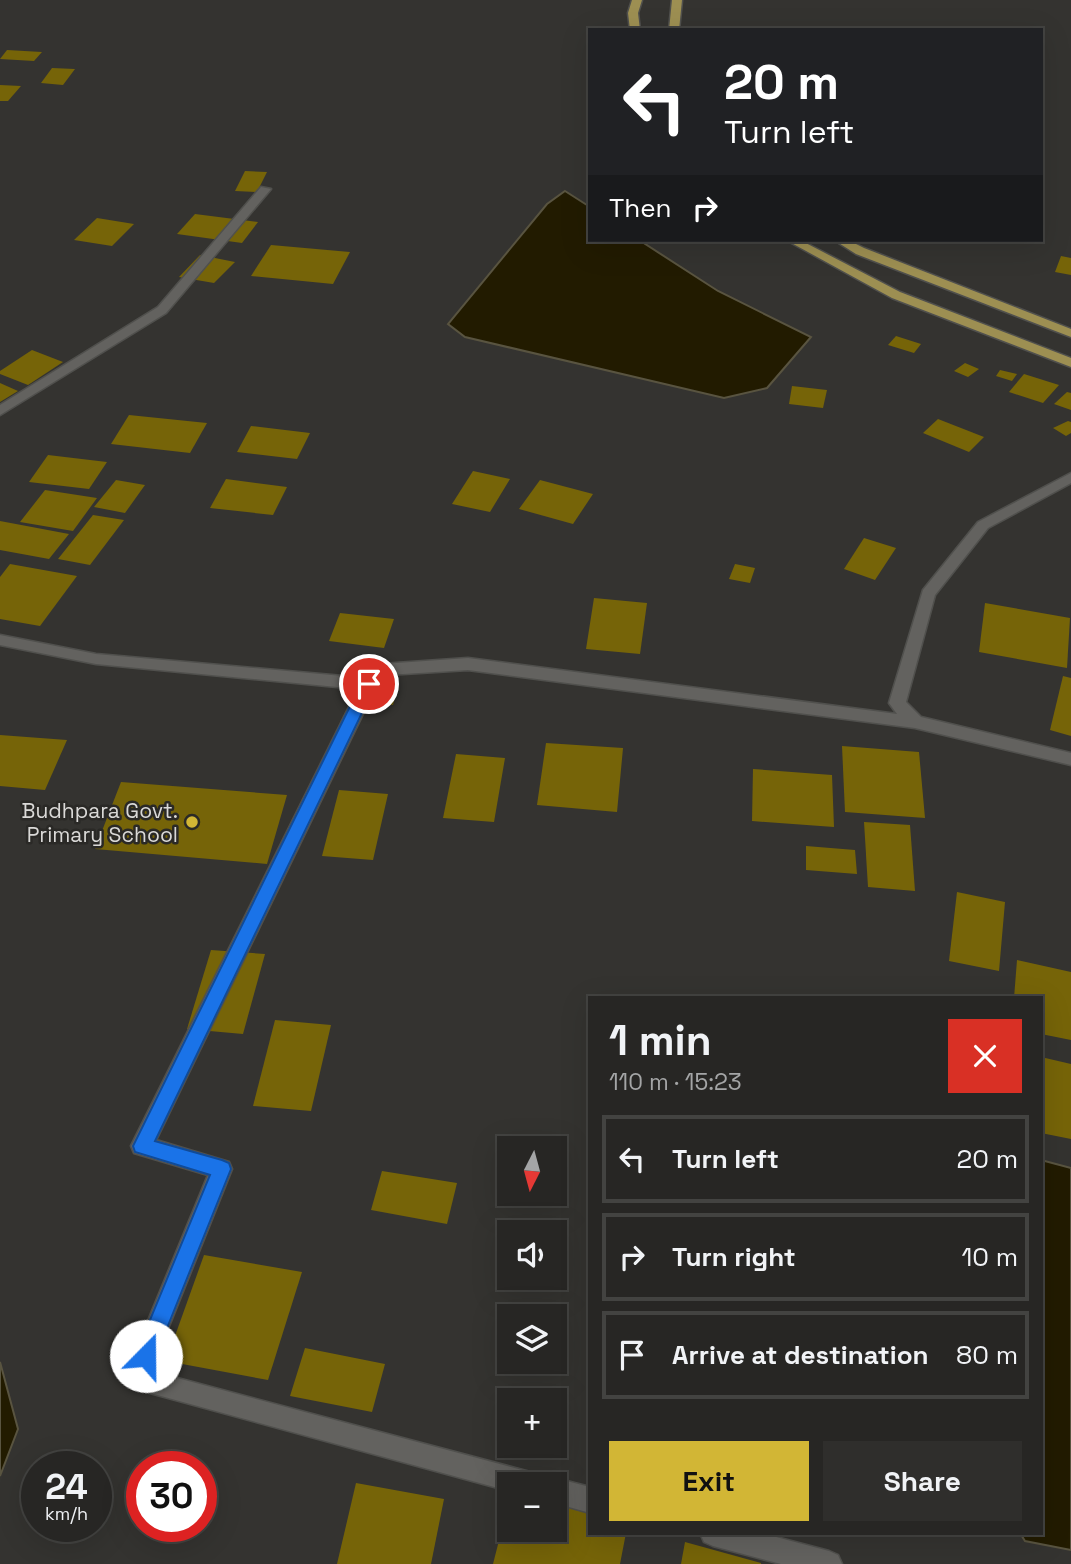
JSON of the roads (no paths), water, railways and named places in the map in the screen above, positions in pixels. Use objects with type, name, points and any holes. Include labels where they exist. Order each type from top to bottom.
[{"type":"main road","points":[[635,28],[633,13],[637,0]]},
{"type":"main road","points":[[674,28],[677,0]]},
{"type":"main road","points":[[796,242],[896,295],[1071,363]]},
{"type":"main road","points":[[844,242],[860,251],[1071,333]]},
{"type":"street","points":[[0,411],[162,310],[265,189]]},
{"type":"street","points":[[915,722],[897,703],[928,594],[983,525],[1071,477]]},
{"type":"street","points":[[0,640],[96,659],[369,684]]},
{"type":"street","points":[[497,1475],[136,1379],[222,1169],[142,1146],[369,684],[382,670],[468,664],[915,722],[1071,759]]},
{"type":"street","points":[[567,1494],[588,1499]]},
{"type":"street","points":[[720,1535],[829,1564]]},
{"type":"place","name":"Budhpara Govt. Primary School","points":[[192,822]]}]
